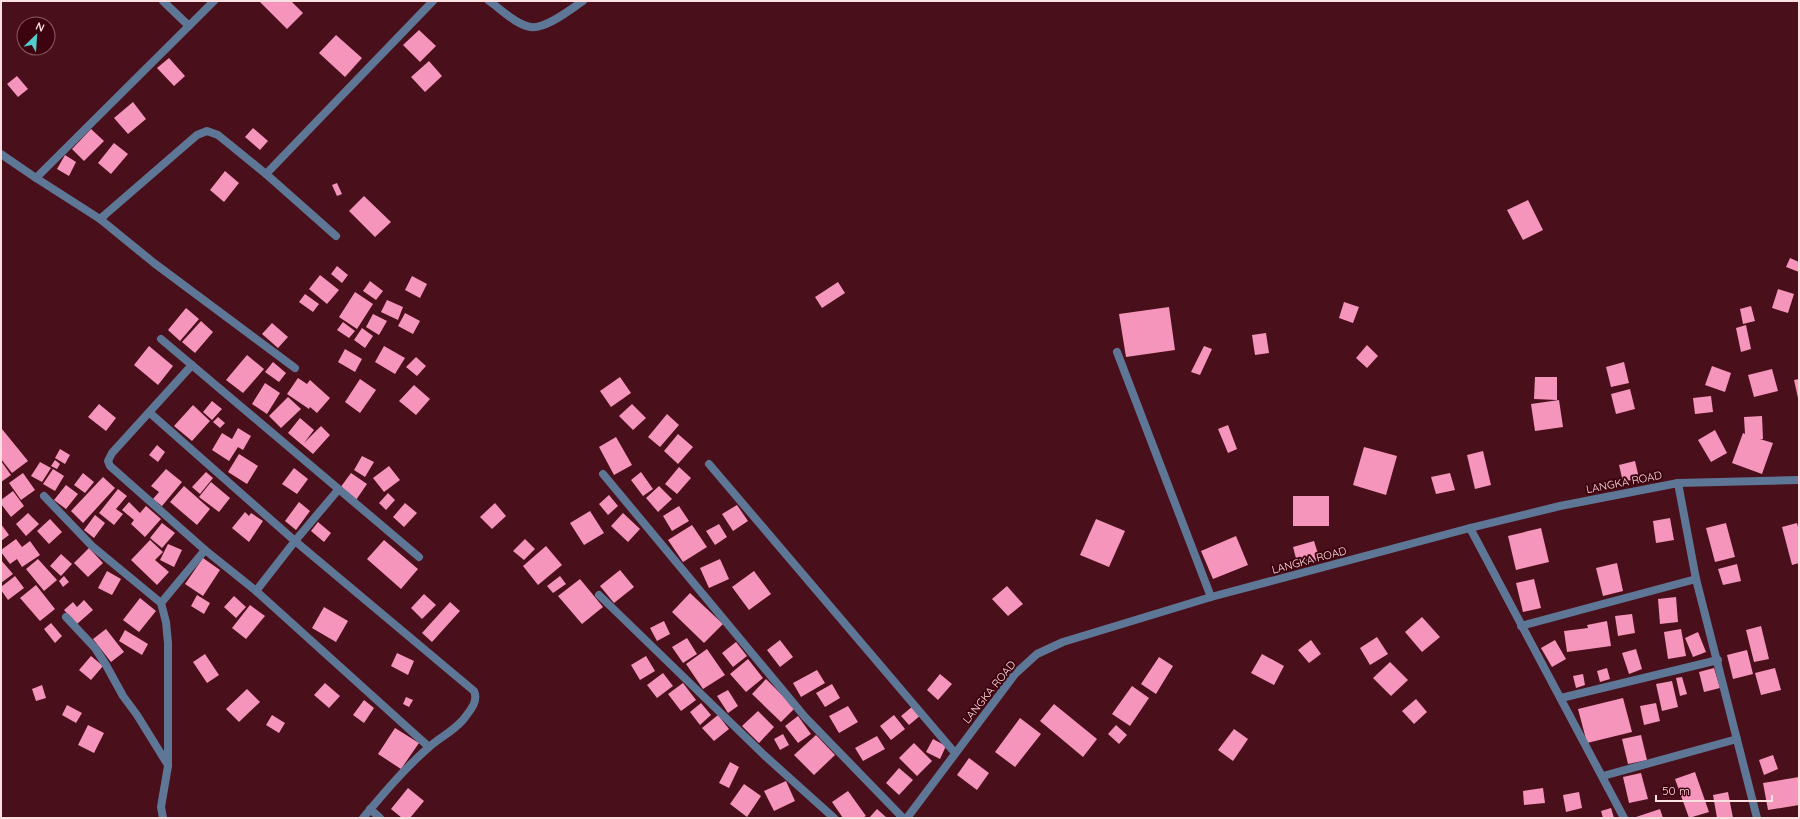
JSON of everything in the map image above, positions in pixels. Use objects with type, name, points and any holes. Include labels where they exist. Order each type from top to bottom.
[{"type":"street","points":[[163,1],[188,26]]},
{"type":"street","points":[[36,178],[214,1]]},
{"type":"street","points":[[266,174],[433,1]]},
{"type":"street","points":[[489,1],[519,23],[531,27],[542,26],[583,1]]},
{"type":"street","points":[[100,219],[197,135],[207,131],[218,135],[266,174],[336,236]]},
{"type":"street","points":[[1,154],[100,219],[154,263],[295,368]]},
{"type":"street","points":[[161,339],[419,557]]},
{"type":"street","points":[[1117,352],[1211,597]]},
{"type":"street","points":[[192,365],[150,413],[112,453],[108,461],[113,469],[205,550],[256,591],[429,747]]},
{"type":"street","points":[[150,413],[295,541],[474,691],[476,701],[461,722],[447,735],[429,747],[362,818]]},
{"type":"street","points":[[709,464],[955,753]]},
{"type":"street","points":[[603,474],[805,717],[903,818]]},
{"type":"street","name":"LANGKA ROAD","points":[[907,818],[1015,674],[1038,654],[1063,642],[1211,597],[1470,528],[1560,506],[1678,483],[1799,480]]},
{"type":"street","points":[[1678,483],[1696,579],[1718,660],[1757,818]]},
{"type":"street","points":[[256,591],[295,541],[338,490]]},
{"type":"street","points":[[44,496],[92,546],[161,603],[166,622],[168,643],[168,766],[161,807],[163,818]]},
{"type":"street","points":[[1470,528],[1624,818]]},
{"type":"street","points":[[161,603],[205,550]]},
{"type":"street","points":[[1521,626],[1696,579]]},
{"type":"street","points":[[599,595],[764,755],[834,818]]},
{"type":"street","points":[[66,616],[95,648],[123,696],[137,715],[168,766]]},
{"type":"street","points":[[1561,698],[1718,660]]},
{"type":"street","points":[[1602,776],[1737,739]]},
{"type":"street","points":[[370,809],[380,818]]},
{"type":"building","points":[[259,1],[291,1],[303,13],[287,29]]},
{"type":"building","points":[[419,30],[436,46],[420,62],[403,45]]},
{"type":"building","points":[[336,35],[362,58],[345,77],[319,53]]},
{"type":"building","points":[[169,58],[185,76],[174,86],[157,68]]},
{"type":"building","points":[[429,61],[442,76],[425,92],[411,77]]},
{"type":"building","points":[[17,76],[28,89],[18,97],[7,84]]},
{"type":"building","points":[[133,102],[146,119],[128,134],[114,118]]},
{"type":"building","points":[[253,128],[268,141],[260,150],[245,137]]},
{"type":"building","points":[[91,129],[104,141],[84,161],[72,149]]},
{"type":"building","points":[[114,143],[128,154],[111,174],[98,163]]},
{"type":"building","points":[[65,155],[76,162],[69,176],[57,169]]},
{"type":"building","points":[[225,171],[239,183],[224,202],[210,190]]},
{"type":"building","points":[[337,183],[342,194],[337,196],[332,185]]},
{"type":"building","points":[[364,196],[391,222],[375,237],[349,211]]},
{"type":"building","points":[[1528,200],[1543,230],[1523,240],[1507,210]]},
{"type":"building","points":[[1790,258],[1799,262],[1799,272],[1786,267]]},
{"type":"building","points":[[337,266],[348,275],[342,283],[331,274]]},
{"type":"building","points":[[320,275],[339,290],[327,304],[309,289]]},
{"type":"building","points":[[412,276],[427,284],[420,298],[405,290]]},
{"type":"building","points":[[370,281],[383,291],[376,300],[363,291]]},
{"type":"building","points":[[838,282],[845,293],[822,308],[815,297]]},
{"type":"building","points":[[1778,289],[1794,294],[1788,313],[1772,308]]},
{"type":"building","points":[[355,292],[373,304],[357,329],[339,317]]},
{"type":"building","points":[[305,294],[319,304],[313,312],[299,302]]},
{"type":"building","points":[[387,300],[403,307],[398,320],[381,312]]},
{"type":"building","points":[[1344,302],[1359,307],[1353,323],[1339,318]]},
{"type":"building","points":[[1751,306],[1755,321],[1743,324],[1740,309]]},
{"type":"building","points":[[1169,307],[1175,350],[1126,357],[1119,314]]},
{"type":"building","points":[[186,308],[199,319],[180,341],[168,330]]},
{"type":"building","points":[[405,313],[420,321],[413,334],[398,326]]},
{"type":"building","points":[[373,314],[387,321],[379,335],[366,327]]},
{"type":"building","points":[[201,321],[213,332],[195,353],[182,342]]},
{"type":"building","points":[[343,322],[355,331],[349,338],[337,330]]},
{"type":"building","points":[[272,323],[288,337],[278,348],[262,334]]},
{"type":"building","points":[[1746,325],[1751,349],[1741,352],[1736,328]]},
{"type":"building","points":[[362,328],[373,336],[365,348],[354,340]]},
{"type":"building","points":[[1266,333],[1269,353],[1255,355],[1252,335]]},
{"type":"building","points":[[1367,345],[1378,356],[1367,368],[1356,358]]},
{"type":"building","points":[[149,346],[173,366],[158,385],[134,365]]},
{"type":"building","points":[[384,346],[405,358],[395,374],[375,362]]},
{"type":"building","points":[[1204,346],[1212,349],[1200,375],[1191,372]]},
{"type":"building","points":[[345,349],[362,359],[355,372],[338,362]]},
{"type":"building","points":[[247,355],[264,369],[243,393],[226,380]]},
{"type":"building","points":[[416,357],[426,366],[417,376],[406,367]]},
{"type":"building","points":[[273,362],[286,373],[279,382],[265,372]]},
{"type":"building","points":[[1624,362],[1629,383],[1611,387],[1606,367]]},
{"type":"building","points":[[1712,366],[1731,373],[1725,392],[1705,385]]},
{"type":"building","points":[[1772,369],[1778,391],[1754,397],[1748,375]]},
{"type":"building","points":[[620,377],[631,393],[611,407],[600,391]]},
{"type":"building","points":[[1535,377],[1557,377],[1557,400],[1534,399]]},
{"type":"building","points":[[298,378],[307,384],[310,380],[330,398],[317,413],[310,407],[309,409],[287,394]]},
{"type":"building","points":[[360,379],[376,390],[360,413],[345,402]]},
{"type":"building","points":[[1799,379],[1799,398],[1798,398],[1794,380]]},
{"type":"building","points":[[265,383],[280,393],[267,414],[252,404]]},
{"type":"building","points":[[414,385],[430,399],[416,415],[399,401]]},
{"type":"building","points":[[1630,389],[1635,409],[1616,414],[1611,394]]},
{"type":"building","points":[[1711,396],[1713,412],[1695,414],[1693,398]]},
{"type":"building","points":[[288,397],[301,409],[281,428],[269,416]]},
{"type":"building","points":[[1559,400],[1563,427],[1535,431],[1531,404]]},
{"type":"building","points":[[212,401],[222,409],[212,420],[203,412]]},
{"type":"building","points":[[99,404],[116,418],[106,431],[88,417]]},
{"type":"building","points":[[632,404],[646,418],[633,430],[619,416]]},
{"type":"building","points":[[193,405],[210,421],[192,441],[174,426]]},
{"type":"building","points":[[667,414],[679,425],[660,447],[648,437]]},
{"type":"building","points":[[1762,416],[1763,439],[1760,439],[1773,443],[1762,474],[1732,463],[1743,433],[1745,434],[1744,417]]},
{"type":"building","points":[[218,417],[225,423],[220,428],[213,422]]},
{"type":"building","points":[[300,418],[314,430],[304,443],[321,426],[330,435],[313,454],[288,433]]},
{"type":"building","points":[[1228,425],[1237,449],[1228,453],[1218,429]]},
{"type":"building","points":[[238,428],[251,436],[243,450],[238,447],[229,461],[212,450],[222,433],[232,439]]},
{"type":"building","points":[[2,429],[28,461],[12,473],[1,459]]},
{"type":"building","points":[[1715,430],[1727,453],[1711,462],[1698,440]]},
{"type":"building","points":[[678,434],[693,447],[678,464],[664,451]]},
{"type":"building","points":[[616,437],[632,465],[614,475],[599,447]]},
{"type":"building","points":[[157,445],[165,452],[158,462],[149,455]]},
{"type":"building","points":[[1364,447],[1397,456],[1386,495],[1353,485]]},
{"type":"building","points":[[60,449],[70,455],[65,464],[55,458]]},
{"type":"building","points":[[1483,451],[1491,485],[1475,489],[1467,455]]},
{"type":"building","points":[[239,454],[258,466],[247,484],[228,472]]},
{"type":"building","points":[[362,456],[374,462],[365,477],[354,470]]},
{"type":"building","points":[[55,460],[60,464],[57,469],[51,466]]},
{"type":"building","points":[[1,461],[11,475],[1,482]]},
{"type":"building","points":[[1635,461],[1639,478],[1623,482],[1619,465]]},
{"type":"building","points":[[40,462],[51,468],[42,482],[31,476]]},
{"type":"building","points":[[389,466],[400,480],[384,492],[373,478]]},
{"type":"building","points":[[679,467],[691,478],[677,494],[665,484]]},
{"type":"building","points":[[294,468],[308,479],[297,494],[282,484]]},
{"type":"building","points":[[53,469],[64,476],[55,491],[43,484]]},
{"type":"building","points":[[166,469],[182,482],[162,506],[153,499],[159,492],[151,486]]},
{"type":"building","points":[[206,472],[213,478],[200,494],[192,487]]},
{"type":"building","points":[[641,472],[653,489],[643,496],[631,480]]},
{"type":"building","points":[[23,473],[35,490],[21,500],[9,483]]},
{"type":"building","points":[[83,473],[94,482],[85,493],[74,485]]},
{"type":"building","points":[[351,473],[367,484],[356,500],[340,488]]},
{"type":"building","points":[[1450,473],[1455,490],[1436,494],[1431,477]]},
{"type":"building","points":[[103,477],[115,488],[83,523],[71,511]]},
{"type":"building","points":[[211,482],[230,498],[219,512],[199,497]]},
{"type":"building","points":[[66,485],[78,494],[66,509],[54,500]]},
{"type":"building","points":[[184,486],[210,509],[197,525],[170,502]]},
{"type":"building","points":[[659,486],[672,499],[658,512],[646,498]]},
{"type":"building","points":[[118,489],[127,496],[116,509],[123,514],[114,525],[99,513]]},
{"type":"building","points":[[13,491],[24,506],[11,517],[1,504],[1,500]]},
{"type":"building","points":[[388,493],[395,500],[386,510],[379,503]]},
{"type":"building","points":[[609,495],[618,506],[608,515],[599,504]]},
{"type":"building","points":[[1293,496],[1329,496],[1329,526],[1293,526]]},
{"type":"building","points":[[129,502],[140,513],[146,506],[161,519],[145,537],[131,524],[134,520],[122,510]]},
{"type":"building","points":[[299,502],[310,511],[296,530],[285,521]]},
{"type":"building","points":[[405,503],[417,513],[404,527],[393,517]]},
{"type":"building","points":[[495,503],[506,516],[492,529],[480,517]]},
{"type":"building","points":[[737,505],[748,521],[733,531],[722,514]]},
{"type":"building","points":[[679,506],[689,521],[672,531],[663,516]]},
{"type":"building","points":[[590,511],[604,533],[584,545],[570,523]]},
{"type":"building","points":[[245,512],[249,516],[251,513],[263,521],[249,542],[232,528]]},
{"type":"building","points":[[28,513],[39,524],[26,536],[16,524]]},
{"type":"building","points":[[623,513],[640,529],[628,542],[611,526]]},
{"type":"building","points":[[95,515],[105,523],[94,538],[84,530]]},
{"type":"building","points":[[1670,518],[1674,540],[1656,543],[1653,521]]},
{"type":"building","points":[[50,519],[62,532],[49,544],[37,531]]},
{"type":"building","points":[[1096,519],[1125,531],[1109,567],[1080,555]]},
{"type":"building","points":[[318,522],[331,533],[324,542],[311,531]]},
{"type":"building","points":[[162,523],[175,533],[162,548],[150,538]]},
{"type":"building","points":[[1726,523],[1735,557],[1715,562],[1706,528]]},
{"type":"building","points":[[1797,523],[1799,531],[1799,563],[1792,565],[1782,527]]},
{"type":"building","points":[[1,524],[9,535],[1,541]]},
{"type":"building","points":[[719,524],[727,537],[715,545],[706,531]]},
{"type":"building","points":[[692,525],[707,547],[683,562],[668,540]]},
{"type":"building","points":[[1541,528],[1549,562],[1516,570],[1508,536]]},
{"type":"building","points":[[1236,536],[1248,565],[1213,579],[1201,551]]},
{"type":"building","points":[[16,539],[22,547],[30,541],[40,555],[22,567],[17,559],[10,564],[1,550]]},
{"type":"building","points":[[525,539],[535,549],[524,560],[513,551]]},
{"type":"building","points":[[150,540],[163,552],[155,560],[169,572],[157,585],[131,560]]},
{"type":"building","points":[[384,540],[418,569],[401,589],[367,559]]},
{"type":"building","points":[[1314,541],[1320,560],[1298,566],[1293,547]]},
{"type":"building","points":[[168,544],[182,550],[174,567],[160,560]]},
{"type":"building","points":[[546,546],[562,565],[538,585],[523,566]]},
{"type":"building","points":[[89,548],[103,563],[88,577],[74,563]]},
{"type":"building","points":[[61,554],[72,564],[61,576],[50,566]]},
{"type":"building","points":[[203,558],[220,570],[203,596],[185,584]]},
{"type":"building","points":[[38,559],[57,580],[44,591],[26,569]]},
{"type":"building","points":[[720,559],[729,579],[709,588],[700,568]]},
{"type":"building","points":[[1,560],[13,574],[1,583]]},
{"type":"building","points":[[1617,563],[1623,591],[1603,596],[1596,568]]},
{"type":"building","points":[[1737,564],[1741,581],[1723,585],[1718,569]]},
{"type":"building","points":[[620,570],[634,587],[614,603],[600,586]]},
{"type":"building","points":[[107,571],[121,579],[112,595],[98,588]]},
{"type":"building","points":[[754,571],[771,594],[749,610],[732,587]]},
{"type":"building","points":[[15,576],[24,588],[8,600],[1,590],[1,587]]},
{"type":"building","points":[[64,576],[69,582],[63,587],[59,581]]},
{"type":"building","points":[[560,576],[566,584],[553,593],[547,586]]},
{"type":"building","points":[[580,579],[603,607],[582,624],[558,596]]},
{"type":"building","points":[[1534,579],[1541,608],[1523,612],[1516,583]]},
{"type":"building","points":[[36,585],[55,609],[40,621],[20,598]]},
{"type":"building","points":[[1007,586],[1023,604],[1008,616],[992,599]]},
{"type":"building","points":[[690,593],[723,624],[704,643],[672,612]]},
{"type":"building","points":[[424,594],[436,605],[422,619],[411,608]]},
{"type":"building","points":[[197,595],[210,603],[204,614],[191,606]]},
{"type":"building","points":[[234,596],[246,607],[236,618],[224,607]]},
{"type":"building","points":[[1676,597],[1678,622],[1660,624],[1658,599]]},
{"type":"building","points":[[140,598],[156,611],[139,632],[123,620]]},
{"type":"building","points":[[84,600],[93,610],[77,624],[64,610],[73,602],[77,607]]},
{"type":"building","points":[[450,602],[460,611],[432,642],[422,633]]},
{"type":"building","points":[[250,605],[265,616],[246,639],[232,628]]},
{"type":"building","points":[[324,607],[348,621],[336,642],[312,628]]},
{"type":"building","points":[[1632,614],[1635,633],[1618,636],[1615,616]]},
{"type":"building","points":[[1422,617],[1440,637],[1422,652],[1405,632]]},
{"type":"building","points":[[664,621],[670,634],[657,641],[650,628]]},
{"type":"building","points":[[1607,621],[1611,646],[1567,652],[1564,631],[1588,628],[1587,625]]},
{"type":"building","points":[[51,623],[62,636],[55,643],[44,629]]},
{"type":"building","points":[[1761,626],[1769,659],[1754,662],[1746,630]]},
{"type":"building","points":[[106,629],[124,652],[111,662],[93,639]]},
{"type":"building","points":[[1681,629],[1686,656],[1668,659],[1664,632]]},
{"type":"building","points":[[125,630],[148,644],[142,655],[119,641]]},
{"type":"building","points":[[1698,632],[1706,652],[1693,657],[1685,638]]},
{"type":"building","points":[[1377,637],[1388,654],[1370,665],[1360,648]]},
{"type":"building","points":[[687,638],[697,654],[683,663],[672,647]]},
{"type":"building","points":[[780,640],[793,657],[780,667],[767,650]]},
{"type":"building","points":[[1311,640],[1321,654],[1309,663],[1298,650]]},
{"type":"building","points":[[1555,640],[1566,659],[1552,667],[1541,648]]},
{"type":"building","points":[[736,642],[747,656],[733,667],[722,653]]},
{"type":"building","points":[[707,649],[725,675],[703,689],[686,664]]},
{"type":"building","points":[[1636,649],[1642,669],[1629,674],[1622,653]]},
{"type":"building","points":[[1747,650],[1753,674],[1733,679],[1727,655]]},
{"type":"building","points":[[397,653],[414,661],[408,675],[391,666]]},
{"type":"building","points":[[205,654],[219,675],[207,683],[193,662]]},
{"type":"building","points":[[1262,654],[1284,666],[1274,685],[1251,673]]},
{"type":"building","points":[[91,656],[103,666],[91,680],[79,670]]},
{"type":"building","points":[[646,656],[655,671],[640,680],[631,665]]},
{"type":"building","points":[[1159,657],[1173,666],[1156,694],[1141,684]]},
{"type":"building","points":[[748,659],[763,678],[746,692],[730,674]]},
{"type":"building","points":[[1390,662],[1408,680],[1391,696],[1373,678]]},
{"type":"building","points":[[1607,668],[1610,679],[1600,682],[1597,671]]},
{"type":"building","points":[[1714,668],[1720,688],[1704,692],[1699,672]]},
{"type":"building","points":[[1775,668],[1781,690],[1761,695],[1755,673]]},
{"type":"building","points":[[817,670],[825,683],[801,697],[793,683]]},
{"type":"building","points":[[663,673],[673,686],[657,698],[647,685]]},
{"type":"building","points":[[940,674],[952,684],[938,700],[927,690]]},
{"type":"building","points":[[1583,674],[1585,685],[1576,688],[1573,676]]},
{"type":"building","points":[[1682,677],[1687,694],[1680,696],[1676,678]]},
{"type":"building","points":[[766,679],[795,708],[781,722],[752,694]]},
{"type":"building","points":[[1672,681],[1678,707],[1662,711],[1656,684]]},
{"type":"building","points":[[325,683],[340,696],[329,708],[314,695]]},
{"type":"building","points":[[683,683],[696,700],[681,711],[668,694]]},
{"type":"building","points":[[832,684],[840,698],[825,707],[816,693]]},
{"type":"building","points":[[42,685],[46,698],[36,701],[32,689]]},
{"type":"building","points":[[1132,686],[1149,698],[1130,726],[1112,714]]},
{"type":"building","points":[[247,689],[260,702],[239,722],[226,709]]},
{"type":"building","points":[[728,690],[738,706],[728,713],[717,696]]},
{"type":"building","points":[[406,697],[413,700],[409,707],[403,704]]},
{"type":"building","points":[[1623,698],[1632,732],[1587,743],[1578,709]]},
{"type":"building","points":[[1416,699],[1427,712],[1414,724],[1402,711]]},
{"type":"building","points":[[364,700],[374,708],[364,723],[353,715]]},
{"type":"building","points":[[701,703],[711,715],[700,725],[690,712]]},
{"type":"building","points":[[1656,703],[1660,721],[1644,725],[1640,706]]},
{"type":"building","points":[[1054,704],[1097,739],[1083,757],[1040,721]]},
{"type":"building","points":[[67,705],[82,713],[76,723],[62,715]]},
{"type":"building","points":[[848,706],[858,722],[839,733],[829,716]]},
{"type":"building","points":[[913,706],[921,715],[909,725],[901,716]]},
{"type":"building","points":[[758,711],[774,727],[759,743],[742,726]]},
{"type":"building","points":[[272,715],[285,723],[279,733],[266,725]]},
{"type":"building","points":[[718,715],[729,729],[714,741],[702,728]]},
{"type":"building","points":[[894,715],[905,729],[891,740],[880,726]]},
{"type":"building","points":[[798,716],[811,734],[798,743],[785,726]]},
{"type":"building","points":[[1020,718],[1041,734],[1015,767],[995,752]]},
{"type":"building","points":[[88,725],[104,733],[94,753],[78,745]]},
{"type":"building","points":[[1116,725],[1127,735],[1119,744],[1108,734]]},
{"type":"building","points":[[395,728],[419,743],[401,769],[378,754]]},
{"type":"building","points":[[1234,729],[1248,739],[1233,761],[1218,750]]},
{"type":"building","points":[[783,734],[789,745],[780,750],[774,739]]},
{"type":"building","points":[[816,735],[835,755],[814,775],[794,755]]},
{"type":"building","points":[[1641,735],[1647,760],[1628,764],[1622,739]]},
{"type":"building","points":[[877,736],[885,749],[863,761],[855,748]]},
{"type":"building","points":[[933,739],[946,746],[940,759],[926,752]]},
{"type":"building","points":[[914,743],[932,761],[917,776],[899,758]]},
{"type":"building","points":[[1773,755],[1778,769],[1764,775],[1759,760]]},
{"type":"building","points":[[969,758],[989,773],[977,790],[957,775]]},
{"type":"building","points":[[730,762],[739,767],[729,788],[719,783]]},
{"type":"building","points":[[899,768],[913,780],[899,795],[886,783]]},
{"type":"building","points":[[1695,772],[1709,812],[1689,818],[1675,779]]},
{"type":"building","points":[[1641,773],[1648,799],[1629,803],[1623,777]]},
{"type":"building","points":[[1799,777],[1799,805],[1768,810],[1763,783]]},
{"type":"building","points":[[786,781],[795,801],[774,811],[764,791]]},
{"type":"building","points":[[744,784],[761,796],[747,817],[730,804]]},
{"type":"building","points":[[408,788],[424,801],[410,818],[402,818],[391,809]]},
{"type":"building","points":[[1543,788],[1545,803],[1524,805],[1523,791]]},
{"type":"building","points":[[848,791],[866,816],[862,818],[843,818],[832,802]]},
{"type":"building","points":[[1579,792],[1582,808],[1566,812],[1563,795]]},
{"type":"building","points":[[1728,792],[1733,818],[1717,818],[1713,795]]},
{"type":"building","points":[[1611,808],[1614,818],[1603,818],[1601,811]]},
{"type":"building","points":[[877,809],[887,818],[869,818]]},
{"type":"building","points":[[1660,809],[1663,818],[1636,817]]}]
